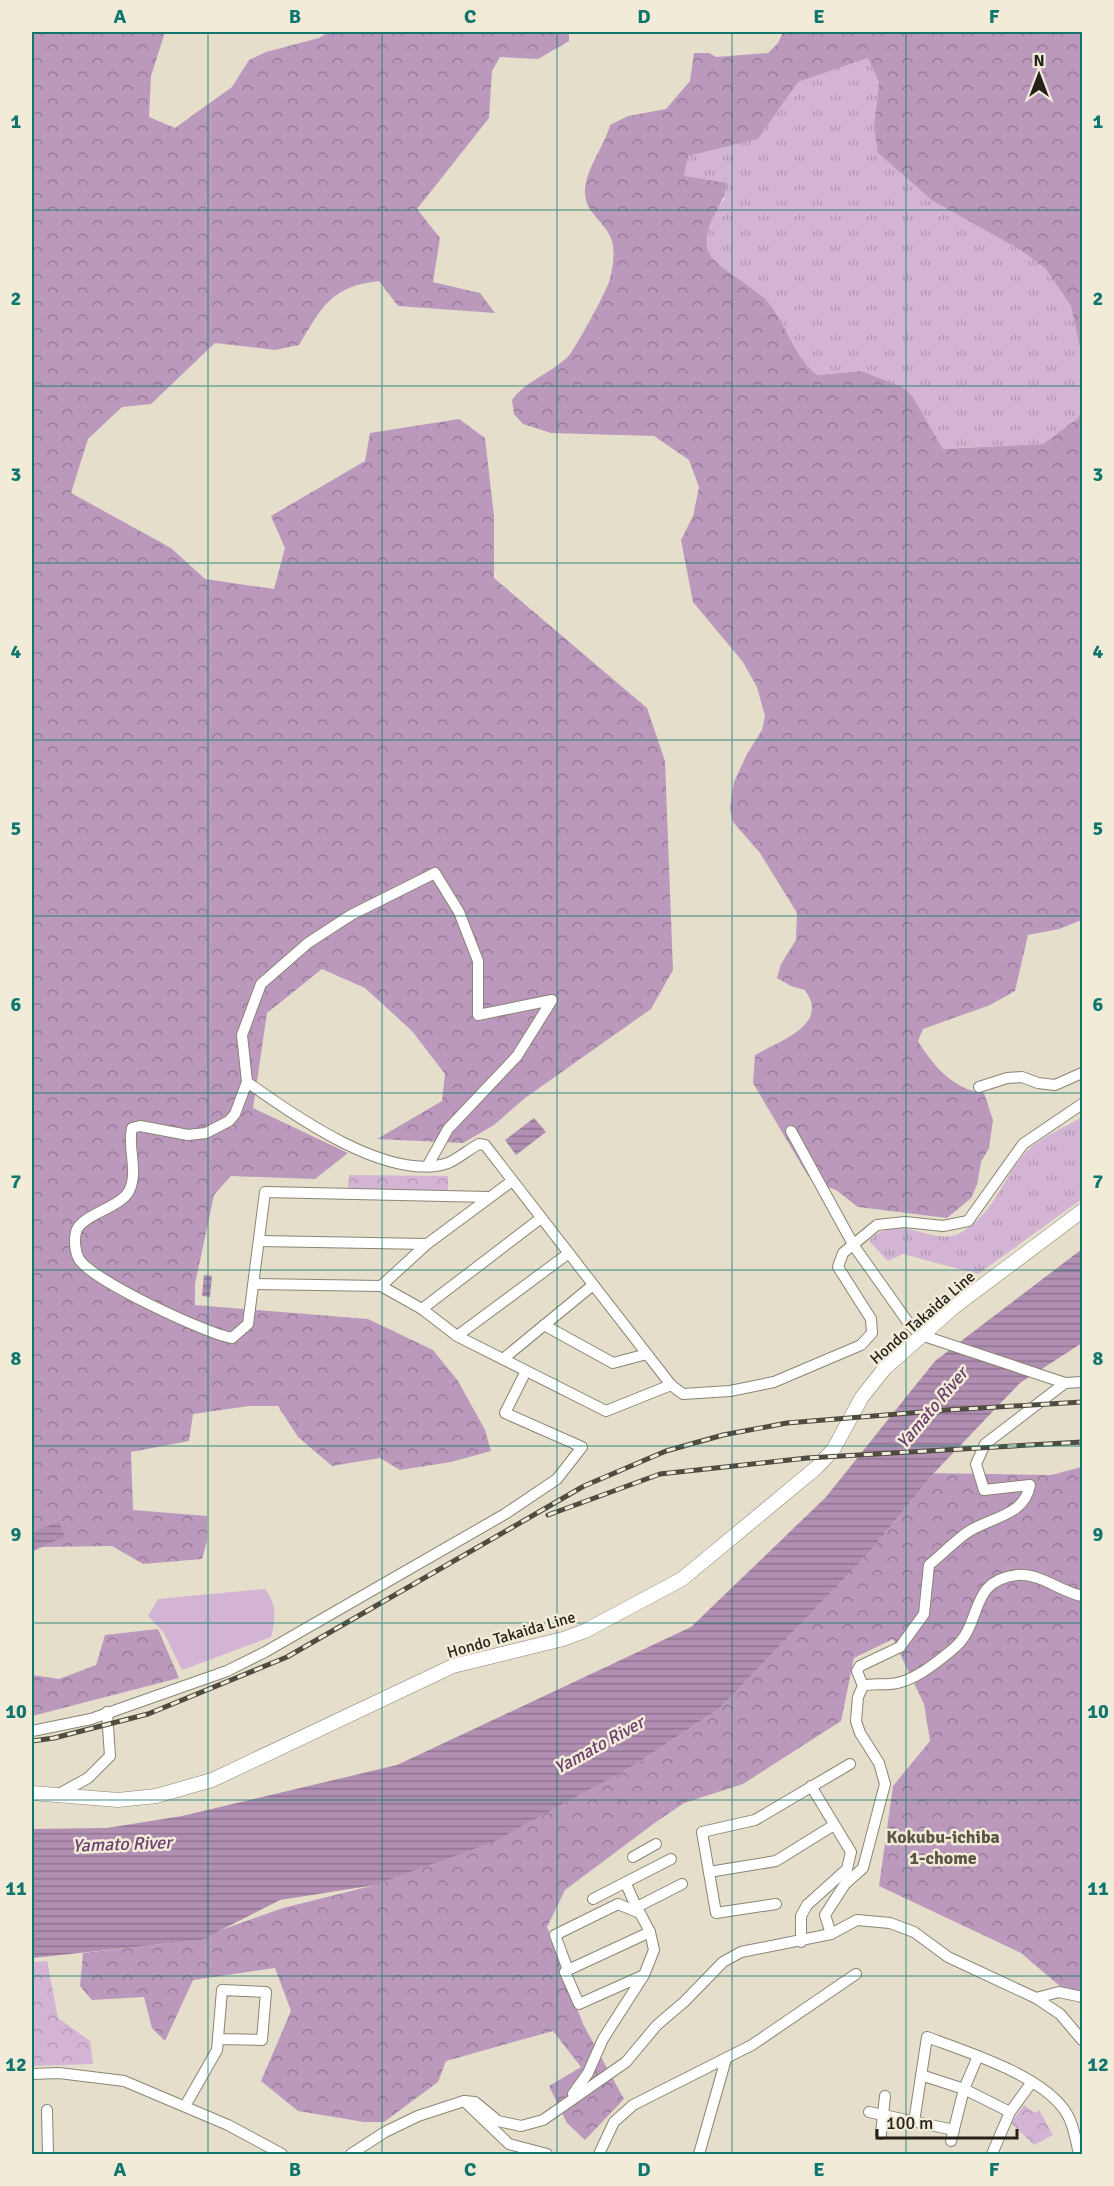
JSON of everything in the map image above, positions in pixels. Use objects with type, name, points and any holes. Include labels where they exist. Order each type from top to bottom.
[{"type":"main road","name":"Hondo Takaida Line","points":[[32,1793],[118,1800],[156,1796],[212,1780],[453,1666],[563,1639],[637,1604],[682,1579],[816,1468],[833,1450],[862,1397],[885,1368],[954,1307],[1083,1211]]},
{"type":"street","points":[[428,1165],[448,1129],[517,1056],[552,1000],[478,1015],[477,961],[459,912],[435,873],[351,915],[308,943],[261,984],[242,1035],[247,1082],[235,1114],[222,1127],[206,1133],[188,1135],[140,1126],[132,1128],[129,1138],[132,1161],[130,1189],[110,1208],[85,1221],[77,1229],[75,1242],[79,1259],[88,1269],[139,1299],[216,1335],[232,1338],[248,1324],[265,1192],[489,1197]]},
{"type":"street","points":[[979,1087],[1006,1078],[1022,1077],[1038,1083],[1055,1085],[1083,1073]]},
{"type":"street","points":[[247,1082],[357,1151],[399,1164],[447,1163],[479,1143],[485,1145],[671,1385],[683,1394],[730,1391],[774,1382],[861,1344],[872,1333],[871,1319],[838,1267],[843,1253],[877,1225],[905,1222],[943,1226],[968,1221],[1023,1144],[1083,1104]]},
{"type":"street","points":[[791,1131],[854,1246],[910,1325],[921,1335],[940,1344],[1061,1381],[1083,1382]]},
{"type":"street","points":[[381,1286],[427,1244],[512,1181]]},
{"type":"street","points":[[422,1309],[542,1218]]},
{"type":"street","points":[[259,1241],[427,1244]]},
{"type":"street","points":[[457,1336],[569,1253]]},
{"type":"street","points":[[254,1284],[381,1286],[422,1309],[457,1336],[606,1411],[671,1385]]},
{"type":"street","points":[[503,1359],[593,1285]]},
{"type":"street","points":[[544,1325],[613,1363],[647,1354]]},
{"type":"street","points":[[32,1731],[91,1719],[227,1671],[265,1652],[505,1514],[557,1479],[582,1447],[505,1413],[526,1371]]},
{"type":"street","points":[[863,1686],[856,1671],[860,1666],[900,1647],[924,1614],[929,1565],[966,1533],[1011,1512],[1025,1500],[1030,1485],[984,1490],[976,1464],[985,1444],[1061,1381]]},
{"type":"street","points":[[831,1934],[825,1915],[844,1884],[863,1868],[885,1784],[879,1763],[860,1733],[856,1721],[858,1697],[863,1686],[874,1682],[890,1684],[912,1678],[951,1651],[966,1638],[985,1588],[996,1581],[1019,1575],[1040,1579],[1083,1596]]},
{"type":"street","points":[[57,1795],[88,1778],[110,1756],[107,1712]]},
{"type":"street","points":[[776,1904],[716,1913],[702,1832],[755,1820],[850,1764]]},
{"type":"street","points":[[801,1942],[801,1916],[807,1905],[847,1869],[850,1852],[811,1786]]},
{"type":"street","points":[[709,1872],[776,1861],[834,1825]]},
{"type":"street","points":[[649,1872],[637,1854],[656,1844]]},
{"type":"street","points":[[593,1899],[671,1859]]},
{"type":"street","points":[[570,2099],[588,2073],[603,2039],[644,1975],[654,1950],[650,1932],[626,1884]]},
{"type":"street","points":[[568,1970],[555,1935],[618,1904],[638,1910],[682,1884]]},
{"type":"street","points":[[351,2154],[385,2132],[418,2116],[464,2102],[475,2102],[498,2121],[521,2126],[543,2120],[626,2062],[657,2025],[684,2002],[723,1962],[741,1952],[801,1942],[831,1934],[856,1920],[890,1923],[914,1932],[948,1957],[1036,1998],[1060,2014],[1083,2040]]},
{"type":"street","points":[[644,1975],[579,2004],[565,1972],[650,1932]]},
{"type":"street","points":[[599,2154],[614,2122],[633,2105],[726,2059],[856,1974]]},
{"type":"street","points":[[185,2106],[218,2050],[218,2039],[222,1990],[266,1992],[262,2040],[218,2039]]},
{"type":"street","points":[[1036,1998],[1059,1992],[1083,1997]]},
{"type":"street","points":[[914,2122],[927,2037],[978,2056],[1044,2088],[1068,2115],[1079,2154]]},
{"type":"street","points":[[870,2112],[914,2122],[952,2136],[964,2089],[978,2056]]},
{"type":"street","points":[[699,2154],[726,2059]]},
{"type":"street","points":[[32,2074],[59,2073],[124,2081],[185,2106],[282,2154]]},
{"type":"street","points":[[921,2075],[964,2089],[1010,2112]]},
{"type":"street","points":[[992,2154],[1010,2112],[1032,2082]]},
{"type":"street","points":[[881,2134],[885,2096]]},
{"type":"street","points":[[464,2102],[508,2144],[547,2154]]},
{"type":"street","points":[[47,2110],[48,2154]]},
{"type":"green space","points":[[32,32],[165,32],[151,76],[149,117],[175,128],[232,87],[249,60],[266,52],[319,38],[329,32],[569,32],[569,41],[538,59],[500,57],[492,71],[489,118],[417,209],[440,238],[433,282],[480,293],[495,313],[398,306],[379,281],[349,288],[339,293],[322,309],[299,345],[275,350],[215,343],[151,404],[122,407],[88,439],[71,493],[171,548],[205,579],[274,589],[285,548],[271,516],[365,461],[370,433],[459,419],[485,438],[494,516],[494,578],[647,708],[665,761],[673,970],[651,1009],[525,1098],[494,1125],[463,1143],[377,1139],[442,1101],[445,1074],[412,1031],[365,988],[322,969],[267,1013],[253,1108],[348,1153],[315,1179],[231,1176],[214,1195],[195,1284],[195,1305],[368,1319],[433,1350],[458,1381],[485,1430],[491,1451],[451,1462],[400,1470],[380,1458],[332,1466],[298,1437],[278,1406],[249,1406],[193,1414],[189,1441],[131,1452],[133,1510],[207,1516],[207,1541],[202,1559],[143,1564],[112,1546],[42,1547],[32,1552]]},
{"type":"green space","points":[[783,32],[1082,32],[1082,358],[1071,306],[1045,268],[1021,250],[933,201],[878,153],[874,125],[879,83],[868,58],[798,82],[758,139],[688,156],[684,176],[727,183],[708,229],[707,247],[710,254],[723,268],[765,299],[801,358],[817,375],[861,371],[902,387],[913,397],[943,449],[1043,444],[1078,418],[1082,410],[1082,920],[1059,929],[1028,935],[1015,991],[990,1005],[923,1029],[918,1041],[930,1059],[954,1082],[973,1091],[984,1093],[993,1120],[989,1148],[981,1162],[977,1185],[971,1198],[947,1218],[858,1207],[836,1190],[808,1176],[753,1083],[755,1055],[799,1030],[807,1022],[811,1013],[811,1002],[805,990],[791,986],[777,978],[781,964],[796,940],[797,913],[760,853],[733,822],[730,808],[734,782],[747,754],[762,730],[765,716],[757,687],[743,662],[693,602],[681,540],[693,516],[699,487],[689,460],[654,436],[551,433],[523,424],[514,414],[512,400],[525,387],[564,361],[570,354],[609,282],[613,261],[612,241],[605,228],[592,213],[585,194],[588,176],[610,125],[628,116],[666,109],[690,81],[694,53],[709,53],[716,57],[768,53],[778,43]]},
{"type":"green space","points":[[868,58],[879,83],[874,125],[1045,268],[1071,306],[1082,358],[1082,410],[1078,418],[1043,444],[943,449],[913,397],[861,371],[817,375],[801,358],[765,299],[724,269],[710,255],[706,234],[713,215],[725,198],[684,176],[687,156],[758,139],[798,82]]},
{"type":"green space","points":[[1082,1117],[1082,1199],[978,1274],[903,1254],[888,1261],[869,1241],[880,1232],[892,1228],[904,1228],[938,1236],[960,1233],[982,1216],[1019,1161],[1032,1146]]},
{"type":"green space","points":[[349,1175],[448,1176],[448,1190],[348,1189]]},
{"type":"green space","points":[[1082,1467],[1082,2005],[1021,1953],[879,1886],[893,1786],[930,1741],[924,1704],[893,1639],[854,1658],[841,1721],[743,1784],[684,1803],[565,1890],[547,1927],[583,2024],[624,2099],[585,2140],[567,2123],[549,2086],[581,2067],[553,2031],[446,2061],[438,2082],[384,2122],[364,2122],[298,2111],[261,2081],[291,2011],[275,1968],[193,1980],[165,2041],[152,2028],[144,1997],[92,2000],[80,1986],[83,1953],[190,1941],[283,1908],[375,1885],[499,1838],[633,1766],[720,1708],[868,1554],[934,1473],[1051,1475]]},
{"type":"green space","points":[[265,1589],[272,1600],[274,1612],[271,1637],[182,1670],[164,1633],[148,1616],[158,1599]]},
{"type":"green space","points":[[158,1629],[179,1678],[32,1716],[32,1675],[59,1679],[96,1665],[105,1635]]},
{"type":"green space","points":[[47,1961],[58,2018],[90,2041],[93,2064],[32,2066],[32,1962]]},
{"type":"green space","points":[[1024,2105],[1035,2113],[1039,2110],[1053,2135],[1034,2145],[1011,2123]]},
{"type":"water","points":[[534,1118],[546,1132],[516,1155],[505,1140]]},
{"type":"water","name":"Yamato River","points":[[1082,1249],[1082,1343],[1020,1383],[934,1473],[868,1554],[720,1708],[633,1766],[493,1842],[375,1885],[280,1900],[201,1940],[32,1958],[32,1829],[107,1828],[182,1816],[397,1765],[691,1627],[826,1497],[935,1361]]},
{"type":"water","points":[[204,1275],[212,1276],[210,1297],[202,1296]]},
{"type":"water","points":[[59,1522],[65,1537],[33,1549],[32,1532]]},
{"type":"railway","points":[[32,1741],[54,1738],[148,1714],[287,1657],[584,1486],[666,1451],[723,1435],[787,1423],[1082,1402]]},
{"type":"railway","points":[[548,1515],[660,1474],[807,1458],[1082,1442]]},
{"type":"district","name":"Kokubu-ichiba 1-chome","points":[[943,1847]]}]
